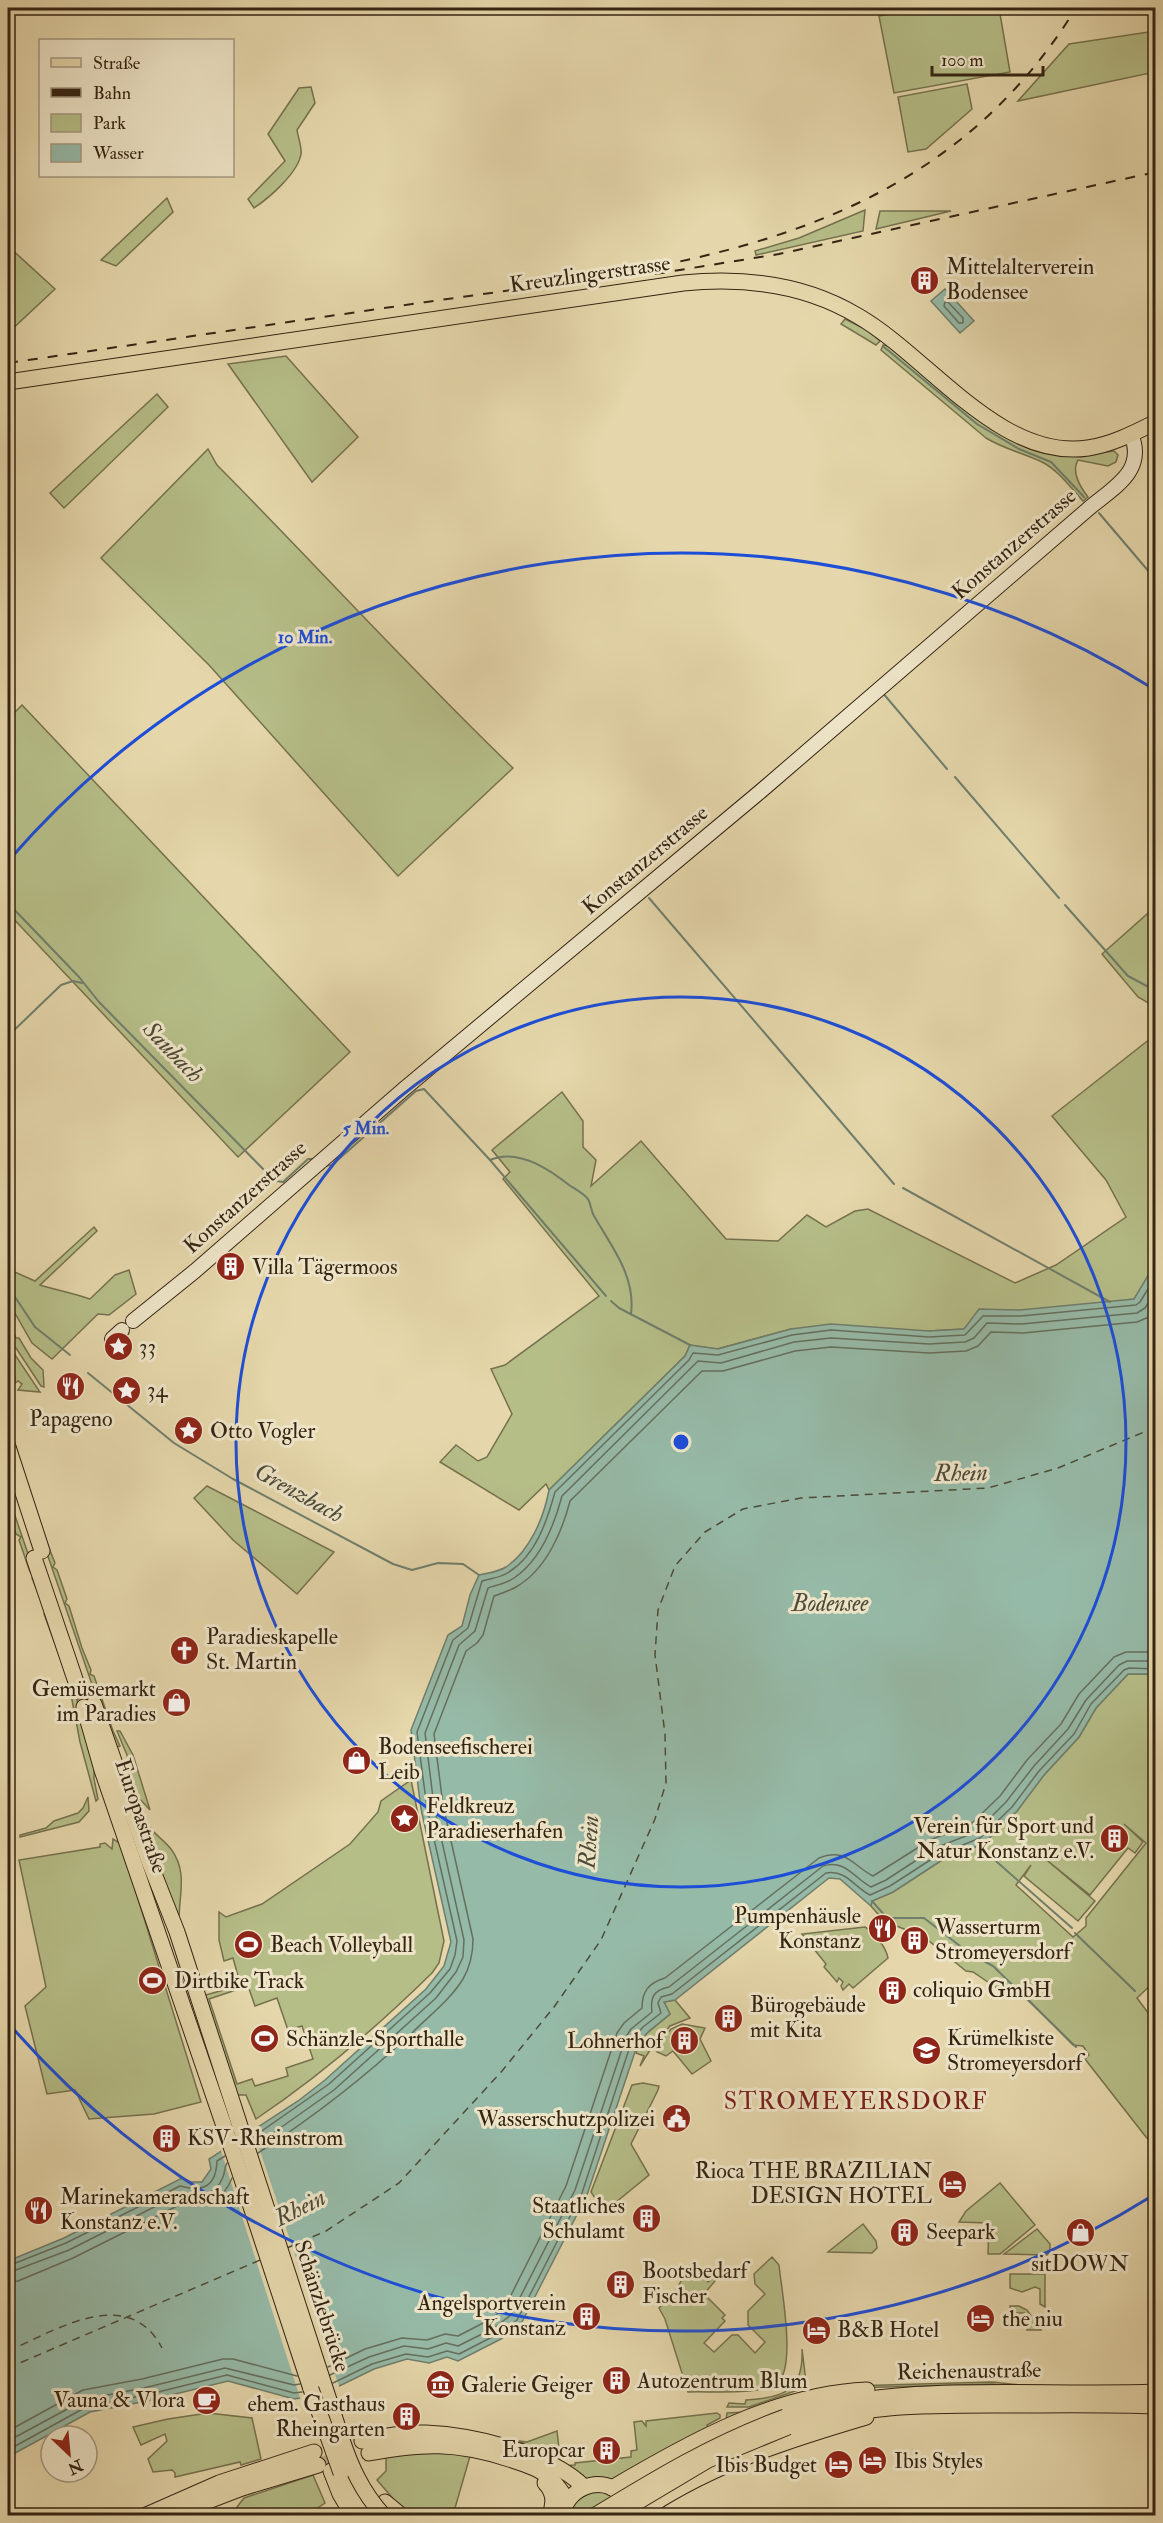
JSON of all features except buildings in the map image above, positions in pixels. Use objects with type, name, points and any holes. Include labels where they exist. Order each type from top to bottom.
[{"type":"main road","name":"Kreuzlingerstrasse","points":[[8,382],[683,283],[734,280],[766,283],[808,293],[857,315],[889,336],[996,425],[1020,438],[1047,446],[1077,449],[1102,445],[1131,434]]},
{"type":"main road","points":[[1131,434],[1155,422]]},
{"type":"main road","points":[[8,1447],[38,1555],[84,1690]]},
{"type":"main road","points":[[8,1483],[38,1555]]},
{"type":"main road","name":"Europastraße","points":[[160,1938],[107,1787],[89,1705],[177,1932]]},
{"type":"main road","name":"Schänzlebrücke","points":[[177,1932],[341,2437],[356,2477],[373,2504],[384,2516]]},
{"type":"main road","name":"Schänzlebrücke","points":[[160,1938],[341,2474],[350,2492],[368,2516]]},
{"type":"main road","points":[[311,2389],[311,2408],[327,2458],[340,2494],[354,2516]]},
{"type":"main road","points":[[612,2487],[704,2437],[792,2402],[846,2391],[878,2390],[894,2395]]},
{"type":"main road","name":"Reichenaustraße","points":[[787,2422],[826,2406],[894,2395],[1155,2392]]},
{"type":"main road","name":"Reichenaustraße","points":[[787,2422],[884,2406],[1155,2406]]},
{"type":"main road","points":[[639,2516],[659,2500],[690,2483],[754,2453],[796,2438],[910,2406]]},
{"type":"main road","points":[[594,2516],[704,2451],[787,2422]]},
{"type":"main road","points":[[614,2516],[708,2460],[787,2422]]},
{"type":"main road","points":[[560,2512],[551,2479],[541,2472],[496,2455],[457,2446],[372,2446],[425,2433],[500,2444],[547,2463],[576,2479],[584,2487]]},
{"type":"main road","points":[[341,2437],[352,2448],[374,2488],[385,2502],[402,2516]]},
{"type":"main road","points":[[144,2516],[219,2483],[315,2459],[170,2516]]},
{"type":"main road","points":[[541,2472],[552,2497],[552,2509],[560,2512]]},
{"type":"main road","points":[[560,2512],[584,2487],[596,2484],[612,2487],[624,2497],[631,2516]]},
{"type":"street","name":"Konstanzerstrasse","points":[[133,1321],[195,1271],[318,1162],[718,828],[1125,477],[1137,456],[1131,434]]},
{"type":"green space","points":[[928,8],[999,8],[1010,72],[894,93],[879,16]]},
{"type":"green space","points":[[1155,31],[1155,72],[1018,101],[1069,44]]},
{"type":"green space","points":[[967,84],[972,109],[926,149],[908,152],[898,97]]},
{"type":"green space","points":[[311,87],[315,103],[297,130],[301,151],[299,161],[289,177],[254,208],[248,199],[285,161],[268,134],[299,88]]},
{"type":"green space","points":[[167,198],[173,212],[116,266],[101,260]]},
{"type":"green space","points":[[865,210],[863,231],[756,255],[755,251],[799,238]]},
{"type":"green space","points":[[880,211],[951,211],[876,229]]},
{"type":"green space","points":[[8,246],[55,289],[8,333]]},
{"type":"green space","points":[[845,319],[867,330],[880,341],[876,345],[841,324]]},
{"type":"green space","points":[[883,345],[889,346],[985,424],[1026,448],[1061,455],[1114,451],[1118,455],[1116,462],[1108,466],[1078,460],[1076,474],[1079,484],[1088,497],[1083,501],[1048,465],[986,438],[881,350]]},
{"type":"green space","points":[[286,356],[358,437],[312,482],[228,364]]},
{"type":"green space","points":[[157,394],[168,407],[64,508],[50,493]]},
{"type":"green space","points":[[208,449],[217,465],[513,768],[398,876],[209,665],[101,558]]},
{"type":"green space","points":[[22,705],[350,1052],[238,1157],[8,913],[8,719]]},
{"type":"green space","points":[[1155,907],[1155,1007],[1138,997],[1102,954]]},
{"type":"green space","points":[[1155,1035],[1155,1264],[1135,1299],[964,1329],[929,1331],[791,1329],[717,1349],[690,1345],[685,1356],[549,1490],[546,1484],[519,1510],[440,1462],[456,1445],[478,1461],[487,1457],[512,1414],[491,1369],[505,1365],[599,1296],[503,1179],[510,1172],[492,1150],[562,1092],[583,1121],[583,1147],[596,1160],[591,1186],[641,1141],[726,1239],[778,1241],[807,1215],[826,1227],[855,1211],[868,1209],[1015,1283],[1056,1265],[1126,1217],[1106,1180],[1052,1116]]},
{"type":"green space","points":[[94,1227],[97,1231],[40,1285],[90,1299],[115,1275],[129,1270],[136,1294],[109,1315],[98,1314],[52,1359],[32,1343],[8,1301],[8,1269],[35,1281]]},
{"type":"green space","points":[[8,1319],[16,1338],[19,1338],[31,1358],[43,1370],[44,1387],[41,1386],[16,1348],[8,1342]]},
{"type":"green space","points":[[9,1346],[40,1392],[18,1390],[22,1384],[18,1381],[15,1383],[15,1377],[8,1366]]},
{"type":"green space","points":[[8,1409],[13,1433],[11,1439],[14,1441],[40,1526],[55,1563],[53,1567],[57,1570],[67,1599],[65,1603],[69,1606],[91,1670],[90,1674],[94,1676],[120,1746],[117,1747],[108,1731],[18,1469],[8,1427]]},
{"type":"green space","points":[[207,1486],[334,1552],[297,1594],[233,1540],[194,1498]]},
{"type":"green space","points":[[8,1495],[75,1692],[94,1767],[98,1799],[96,1801],[80,1742],[68,1679],[32,1578],[34,1577],[30,1572],[19,1540],[21,1537],[16,1534],[8,1510],[10,1507]]},
{"type":"green space","points":[[1128,1674],[1155,1674],[1155,1981],[1137,1998],[1155,2022],[1155,2146],[1085,2059],[1089,2055],[1083,2046],[1073,2045],[1014,1985],[1001,1991],[973,1972],[966,1971],[924,1937],[884,1921],[871,1906],[872,1901],[893,1892],[942,1860],[983,1844],[1017,1811],[1044,1775],[1079,1737],[1096,1708]],"holes":[[[1124,1824],[1146,1843],[1086,1918],[1086,1926],[1073,1937],[1016,1885],[1031,1865],[1024,1876],[1078,1921],[1095,1901],[1043,1857],[1090,1895],[1128,1848],[1135,1853],[1143,1842]]]},
{"type":"green space","points":[[117,1731],[120,1731],[133,1755],[150,1810],[137,1796],[127,1755]]},
{"type":"green space","points":[[411,1780],[444,1941],[439,1963],[432,1973],[369,2032],[303,2086],[256,2119],[246,2095],[235,2095],[202,1996],[249,1983],[246,1977],[238,1976],[233,1958],[224,1961],[219,1940],[219,1912],[226,1917],[262,1904],[350,1844],[378,1812],[381,1801]],"holes":[[[248,1986],[255,2006],[277,1998],[288,2030],[302,2026],[313,2059],[286,2068],[288,2076],[255,2086],[252,2079],[237,2084],[209,1999]]]},
{"type":"green space","points":[[88,1797],[89,1811],[79,1822],[20,1837],[20,1835],[46,1828],[54,1821],[78,1813]]},
{"type":"green space","points":[[148,1825],[171,1849],[179,1866],[181,1883],[179,1920],[145,1831]]},
{"type":"green space","points":[[113,1839],[121,1844],[201,2102],[154,2114],[89,2119],[75,2090],[47,2094],[25,2006],[46,1987],[19,1860],[100,1847],[100,1844],[105,1843],[112,1849]]},
{"type":"green space","points":[[865,1927],[879,1940],[888,1958],[853,1988],[849,1984],[843,1990],[841,1986],[843,1982],[839,1978],[837,1982],[824,1967],[826,1964],[802,1934]]},
{"type":"green space","points":[[675,2000],[690,2018],[670,2026],[640,2066],[644,2056],[636,2053],[640,2039],[670,2014],[664,2002]]},
{"type":"green space","points":[[682,2024],[705,2028],[700,2039],[711,2061],[692,2074],[673,2051],[666,2056],[655,2049],[671,2029]]},
{"type":"green space","points":[[643,2083],[659,2086],[631,2144],[649,2175],[604,2212],[591,2192],[632,2085]]},
{"type":"green space","points":[[1000,2183],[1035,2225],[1000,2254],[988,2254],[989,2223],[959,2222],[966,2211]]},
{"type":"green space","points":[[863,2224],[876,2241],[877,2248],[872,2253],[828,2252]]},
{"type":"green space","points":[[1037,2229],[1050,2244],[1050,2251],[1047,2255],[1004,2254]]},
{"type":"green space","points":[[772,2257],[779,2265],[785,2310],[787,2348],[782,2377],[775,2385],[757,2390],[688,2392],[665,2319],[659,2308],[673,2295],[692,2262],[708,2282],[713,2278],[715,2281],[704,2294],[725,2315],[722,2318],[725,2321],[704,2343],[714,2352],[732,2335],[738,2335],[755,2353],[765,2342],[748,2325],[748,2311],[765,2294],[755,2284],[754,2274]]},
{"type":"green space","points":[[1010,2274],[1045,2274],[1045,2307],[1040,2304],[1040,2289],[1035,2287],[1022,2292],[1010,2288]]},
{"type":"green space","points":[[1010,2306],[1019,2306],[1027,2310],[1041,2330],[1027,2330],[1027,2319],[1024,2319],[1024,2313],[1010,2313]]},
{"type":"green space","points":[[802,2349],[806,2382],[804,2388],[749,2407],[727,2407],[729,2403],[745,2404],[746,2400],[771,2397],[789,2390],[799,2374]]},
{"type":"green space","points":[[992,2382],[1020,2385],[1155,2388],[1000,2385],[992,2384],[851,2388],[726,2420],[727,2413],[748,2412],[850,2386]]},
{"type":"green space","points":[[208,2413],[252,2418],[261,2459],[175,2477],[172,2470],[153,2472],[148,2459],[167,2441],[165,2434],[141,2445],[133,2427]]},
{"type":"green space","points":[[717,2413],[720,2418],[707,2425],[708,2427],[609,2481],[582,2479],[519,2441],[527,2442],[557,2431],[561,2466],[575,2465],[575,2463],[631,2457],[631,2451],[637,2450],[634,2422],[642,2421],[646,2426],[646,2421]]},
{"type":"green space","points":[[431,2448],[470,2456],[453,2515],[411,2515],[377,2480],[386,2471],[386,2454]]},
{"type":"green space","points":[[313,2475],[325,2503],[307,2515],[238,2515],[237,2507],[244,2498]]},
{"type":"green space","points":[[594,2490],[614,2495],[626,2516],[567,2516],[572,2503]]},
{"type":"water","points":[[945,289],[974,321],[960,333],[931,301]]},
{"type":"water","name":"Bodensee","points":[[1155,1264],[1155,1674],[1128,1674],[1096,1708],[1079,1737],[1044,1775],[1017,1811],[983,1844],[942,1860],[893,1892],[872,1901],[871,1906],[840,1879],[829,1878],[675,2000],[664,2002],[670,2014],[638,2043],[587,2195],[521,2324],[501,2339],[458,2361],[447,2357],[429,2363],[407,2359],[374,2369],[321,2395],[294,2399],[228,2381],[90,2412],[68,2424],[39,2424],[39,2440],[8,2457],[8,2261],[64,2238],[182,2178],[191,2182],[202,2182],[211,2169],[209,2159],[298,2101],[325,2080],[426,1989],[444,1966],[451,1942],[421,1809],[411,1730],[448,1635],[462,1626],[470,1595],[479,1575],[503,1569],[522,1552],[540,1522],[549,1490],[685,1356],[690,1345],[718,1349],[791,1329],[831,1324],[929,1331],[964,1329],[979,1309],[1020,1310],[1134,1299]]},
{"type":"pier","points":[[252,2127],[340,2389],[321,2398],[301,2401],[220,2148]]},
{"type":"waterway","points":[[884,347],[977,424],[1019,449],[1051,462],[1084,497]]},
{"type":"waterway","points":[[1099,513],[1156,580]]},
{"type":"waterway","points":[[8,688],[8,699]]},
{"type":"waterway","points":[[882,692],[947,769]]},
{"type":"waterway","points":[[955,777],[1059,898]]},
{"type":"waterway","points":[[649,898],[894,1184]]},
{"type":"waterway","name":"Saubach","points":[[8,903],[79,977],[99,1002],[270,1176],[276,1181],[283,1182],[308,1159],[313,1159]]},
{"type":"waterway","points":[[1065,905],[1128,976],[1156,991]]},
{"type":"waterway","name":"Saubach","points":[[8,1036],[61,985],[73,981],[82,983]]},
{"type":"waterway","name":"Saubach","points":[[324,1166],[332,1165],[416,1091],[424,1089],[490,1160],[606,1296]]},
{"type":"waterway","points":[[490,1160],[511,1156],[532,1162],[552,1172],[588,1199],[593,1214],[626,1275],[632,1300],[631,1314]]},
{"type":"waterway","points":[[903,1188],[1110,1302]]},
{"type":"waterway","name":"Grenzbach","points":[[8,1291],[15,1297],[35,1327],[70,1355]]},
{"type":"waterway","name":"Saubach","points":[[611,1301],[619,1308],[690,1345]]},
{"type":"waterway","name":"Grenzbach","points":[[88,1373],[174,1443],[233,1479],[393,1564],[412,1570],[438,1563],[463,1564],[479,1575]]},
{"type":"waterway","points":[[983,1844],[997,1862],[1072,1928]]},
{"type":"waterway","points":[[872,1901],[887,1918],[924,1918],[969,1953],[993,1966],[1076,2047]]},
{"type":"waterway","points":[[1075,1933],[1135,1991]]},
{"type":"ferry route","points":[[287,2248],[326,2231],[399,2183],[502,2071],[554,2007],[601,1940],[655,1819],[666,1783],[665,1734],[655,1655],[658,1610],[675,1566],[705,1532],[743,1509],[801,1498],[988,1488],[1058,1468],[1156,1427]]},
{"type":"ferry route","points":[[8,2368],[260,2260]]},
{"type":"ferry route","points":[[8,2351],[68,2324],[111,2315],[130,2318],[148,2329],[162,2348]]},
{"type":"tunnel","points":[[89,1688],[94,1704]]},
{"type":"tunnel","points":[[318,2465],[369,2453]]},
{"type":"railway","points":[[8,363],[608,275],[699,257],[787,232],[870,197],[946,150],[1016,88],[1076,8]]},
{"type":"railway","points":[[655,274],[779,254],[1156,172]]},
{"type":"place","name":"Mittelalterverein Bodensee","points":[[925,280]]},
{"type":"place","name":"Villa Tägermoos","points":[[231,1267]]},
{"type":"place","name":"33","points":[[118,1347]]},
{"type":"place","name":"Papageno","points":[[71,1387]]},
{"type":"place","name":"34","points":[[126,1390]]},
{"type":"place","name":"Otto Vogler","points":[[189,1431]]},
{"type":"place","name":"Paradieskapelle St. Martin","points":[[185,1650]]},
{"type":"place","name":"Gemüsemarkt im Paradies","points":[[177,1702]]},
{"type":"place","name":"Bodenseefischerei Leib","points":[[357,1760]]},
{"type":"place","name":"Feldkreuz Paradieserhafen","points":[[405,1819]]},
{"type":"place","name":"Verein für Sport und Natur Konstanz e.V.","points":[[1115,1839]]},
{"type":"place","name":"Pumpenhäusle Konstanz","points":[[882,1929]]},
{"type":"place","name":"Wasserturm Stromeyersdorf","points":[[914,1940]]},
{"type":"place","name":"Beach Volleyball","points":[[249,1945]]},
{"type":"place","name":"Dirtbike Track","points":[[153,1981]]},
{"type":"place","name":"coliquio GmbH","points":[[892,1990]]},
{"type":"place","name":"Bürogebäude mit Kita","points":[[729,2018]]},
{"type":"place","name":"Schänzle-Sporthalle","points":[[265,2039]]},
{"type":"place","name":"Lohnerhof","points":[[684,2041]]},
{"type":"place","name":"Krümelkiste Stromeyersdorf","points":[[926,2051]]},
{"type":"place","name":"Wasserschutzpolizei","points":[[676,2119]]},
{"type":"place","name":"KSV-Rheinstrom","points":[[166,2138]]},
{"type":"place","name":"Rioca THE BRAZILIAN DESIGN HOTEL","points":[[953,2184]]},
{"type":"place","name":"Marinekameradschaft Konstanz e.V.","points":[[39,2210]]},
{"type":"place","name":"Staatliches Schulamt","points":[[646,2219]]},
{"type":"place","name":"Seepark","points":[[905,2232]]},
{"type":"place","name":"sitDOWN","points":[[1080,2232]]},
{"type":"place","name":"Bootsbedarf Fischer","points":[[621,2284]]},
{"type":"place","name":"Angelsportverein Konstanz","points":[[587,2316]]},
{"type":"place","name":"the niu","points":[[981,2319]]},
{"type":"place","name":"B&B Hotel","points":[[816,2330]]},
{"type":"place","name":"Autozentrum Blum","points":[[616,2381]]},
{"type":"place","name":"Galerie Geiger","points":[[440,2385]]},
{"type":"place","name":"Vauna & Vlora","points":[[206,2400]]},
{"type":"place","name":"ehem. Gasthaus Rheingarten","points":[[406,2417]]},
{"type":"place","name":"Europcar","points":[[606,2450]]},
{"type":"place","name":"Ibis Styles","points":[[873,2461]]},
{"type":"place","name":"Ibis Budget","points":[[838,2465]]},
{"type":"district","name":"STROMEYERSDORF","points":[[856,2101]]},
{"type":"water label","name":"Rhein","points":[[961,1473]]},
{"type":"water label","name":"Rhein","points":[[589,1842]]},
{"type":"water label","name":"Rhein","points":[[300,2208]]}]
